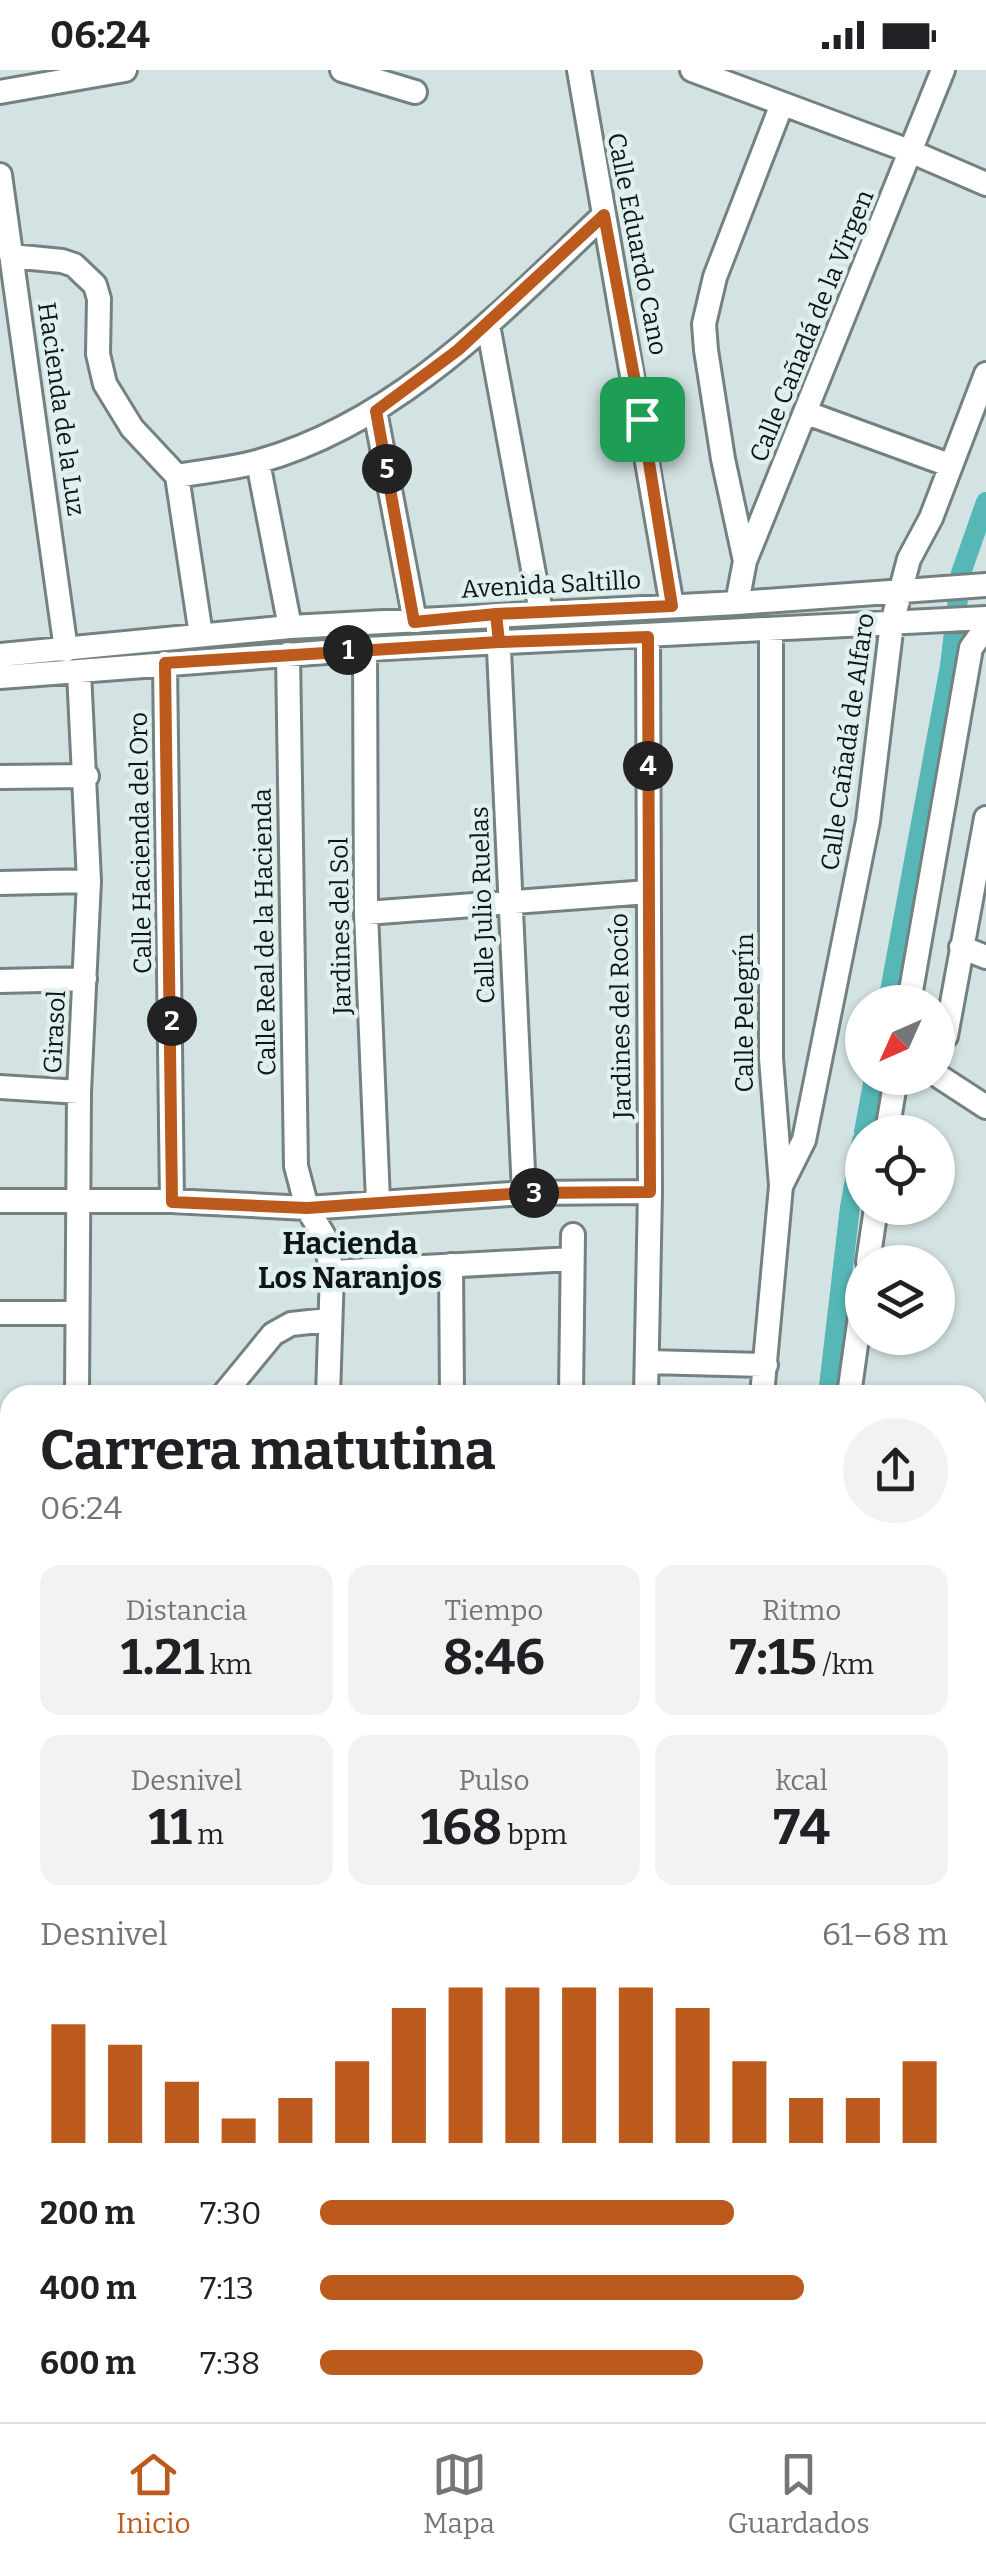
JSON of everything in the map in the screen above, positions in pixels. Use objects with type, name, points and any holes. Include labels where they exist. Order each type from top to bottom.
[{"type":"street","points":[[0,92],[125,70]]},
{"type":"street","points":[[342,70],[415,92]]},
{"type":"street","name":"Calle Eduardo Cano","points":[[579,70],[672,606]]},
{"type":"street","points":[[692,70],[912,152],[986,184]]},
{"type":"street","name":"Calle Cañadá de la Virgen","points":[[737,604],[745,561],[943,70]]},
{"type":"street","points":[[745,561],[723,458],[704,324],[715,277],[782,104]]},
{"type":"street","name":"Hacienda de la Luz","points":[[0,174],[66,650]]},
{"type":"street","points":[[177,476],[258,462],[376,411],[488,325],[604,215]]},
{"type":"street","points":[[11,256],[74,265],[95,285],[99,299],[98,354],[105,384],[132,428],[177,476],[202,635]]},
{"type":"street","points":[[488,325],[541,612]]},
{"type":"street","name":"Calle Cañadá de Alfaro","points":[[781,1186],[804,1140],[868,821],[908,591],[909,559],[931,518],[986,374]]},
{"type":"street","points":[[376,411],[414,622]]},
{"type":"street","points":[[806,413],[949,465]]},
{"type":"street","points":[[258,462],[290,627]]},
{"type":"street","name":"Avenida Saltillo","points":[[0,655],[290,627],[737,604],[980,585]]},
{"type":"street","name":"Calle Julio Ruelas","points":[[496,614],[524,1193]]},
{"type":"street","points":[[0,676],[365,649],[900,622],[978,622],[970,648],[912,985]]},
{"type":"street","name":"Calle Pelegrín","points":[[763,1385],[781,1186],[770,1058],[771,629]]},
{"type":"street","name":"Jardines del Rocío","points":[[647,1385],[650,1192],[648,637]]},
{"type":"street","name":"Jardines del Sol","points":[[365,649],[366,913],[378,1201]]},
{"type":"street","name":"Calle Real de la Hacienda","points":[[288,654],[296,1166],[307,1208],[324,1236],[332,1272]]},
{"type":"street","name":"Calle Hacienda del Oro","points":[[165,663],[172,1202]]},
{"type":"street","name":"Girasol","points":[[77,1385],[79,1092],[89,881],[80,672]]},
{"type":"street","points":[[0,777],[86,776]]},
{"type":"street","points":[[955,985],[986,818]]},
{"type":"street","points":[[0,883],[89,881]]},
{"type":"street","points":[[366,913],[648,892]]},
{"type":"street","points":[[962,946],[986,957]]},
{"type":"street","points":[[0,980],[85,979]]},
{"type":"street","points":[[955,1086],[986,1107]]},
{"type":"street","points":[[0,1087],[79,1092]]},
{"type":"street","points":[[0,1201],[307,1208],[524,1193],[650,1192]]},
{"type":"street","points":[[328,1385],[332,1272],[451,1266],[572,1247],[571,1385]]},
{"type":"street","points":[[451,1266],[452,1385]]},
{"type":"street","points":[[0,1313],[78,1313]]},
{"type":"street","points":[[231,1385],[273,1334],[290,1324],[328,1320]]},
{"type":"street","points":[[851,1385],[855,1355]]},
{"type":"street","points":[[648,1362],[766,1366]]},
{"type":"waterway","points":[[891,985],[950,666],[961,573],[986,502]]},
{"type":"waterway","points":[[867,1115],[871,1095]]},
{"type":"waterway","points":[[829,1385],[848,1225]]},
{"type":"district","name":"Hacienda Los Naranjos","points":[[350,1261]]},
{"type":"route","points":[[642,419],[604,215],[488,325],[376,411],[414,622],[496,614],[499,642],[648,637],[650,1192],[524,1193],[307,1208],[172,1202],[165,663],[499,642],[496,614],[672,606],[642,419]]}]
